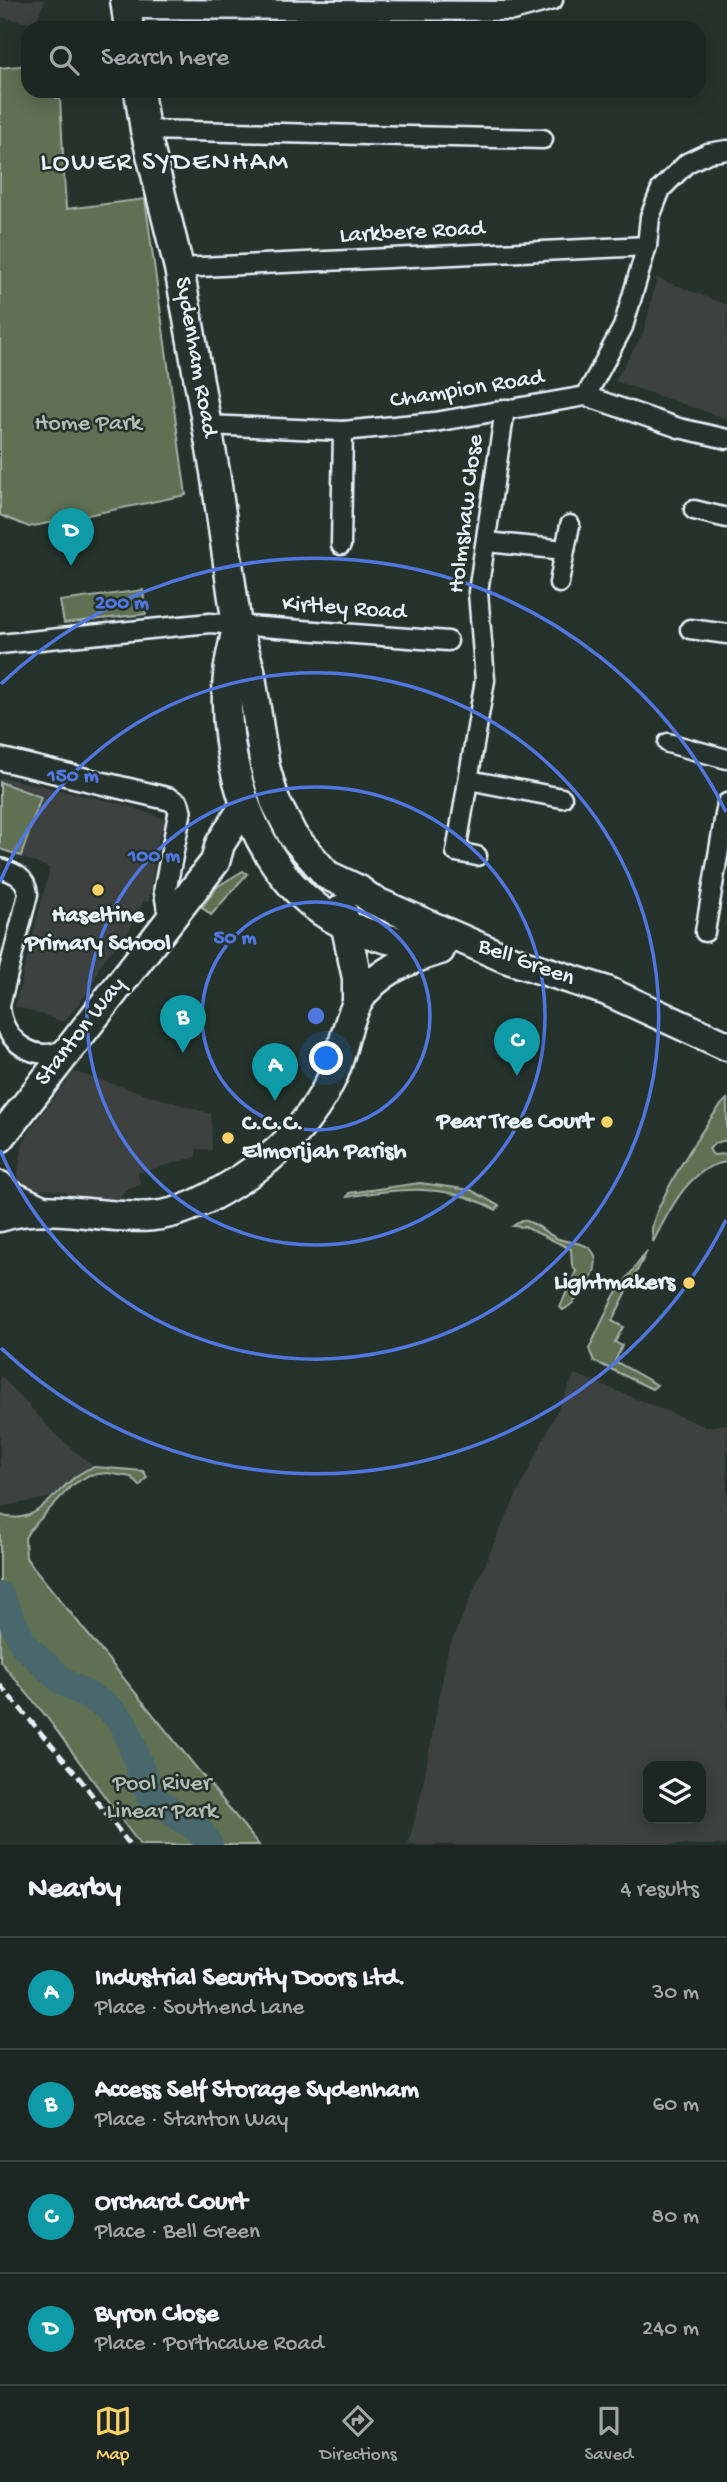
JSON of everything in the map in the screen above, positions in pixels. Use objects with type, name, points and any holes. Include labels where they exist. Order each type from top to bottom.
[{"type":"main road","name":"Sydenham Road","points":[[140,98],[145,130],[179,268],[207,425],[237,626],[250,670],[265,766],[289,829]]},
{"type":"main road","name":"Sydenham Road","points":[[237,626],[228,676],[231,746],[245,804],[263,842],[291,884],[320,909],[347,926],[440,950],[505,958]]},
{"type":"main road","name":"Stanton Way","points":[[1,1139],[67,1048],[215,862],[220,844],[245,804]]},
{"type":"main road","name":"Stanton Way","points":[[215,862],[289,829]]},
{"type":"main road","points":[[0,1217],[42,1210],[123,1217],[156,1216],[191,1206],[234,1183],[277,1152],[315,1108],[331,1079],[357,1003],[357,978],[347,926],[327,875],[289,829]]},
{"type":"main road","name":"Bell Green","points":[[327,875],[359,890],[372,900],[505,958],[607,991],[727,1046]]},
{"type":"main road","points":[[357,1003],[369,988],[408,959],[440,950]]},
{"type":"main road","points":[[0,1186],[6,1193],[42,1210]]},
{"type":"street","points":[[127,12],[513,11],[553,0]]},
{"type":"street","points":[[145,130],[544,139]]},
{"type":"street","points":[[586,396],[623,327],[647,246],[650,217],[661,188],[687,163],[708,153],[727,150]]},
{"type":"street","name":"Larkbere Road","points":[[179,268],[647,246]]},
{"type":"street","name":"Champion Road","points":[[207,425],[344,431],[435,422],[586,396],[679,428],[727,439]]},
{"type":"street","name":"Holmshaw Close","points":[[477,856],[456,852],[485,680],[478,592],[505,409]]},
{"type":"street","points":[[341,545],[344,431]]},
{"type":"street","points":[[694,510],[727,518]]},
{"type":"street","points":[[559,583],[570,525]]},
{"type":"street","points":[[487,542],[565,550]]},
{"type":"street","name":"Kirtley Road","points":[[0,644],[210,624],[448,641]]},
{"type":"street","points":[[690,629],[727,634]]},
{"type":"street","points":[[668,743],[727,759]]},
{"type":"street","points":[[0,759],[169,799],[178,804],[180,812],[165,890],[170,918]]},
{"type":"street","points":[[469,780],[562,798]]},
{"type":"street","points":[[705,932],[727,803]]},
{"type":"street","points":[[0,868],[18,874],[27,884],[28,894],[0,1006],[7,1032],[20,1045],[40,1056],[55,1055],[67,1048]]},
{"type":"street","points":[[0,1198],[42,1210]]},
{"type":"shaded area","points":[[0,0],[45,0],[36,21],[0,17]]},
{"type":"shaded area","points":[[657,278],[727,305],[727,419],[615,381],[644,331]]},
{"type":"shaded area","name":"Haseltine Primary School","points":[[0,777],[126,805],[164,819],[157,844],[149,902],[144,901],[129,930],[99,966],[93,985],[64,1022],[15,1006],[50,868],[0,850]]},
{"type":"shaded area","points":[[74,1072],[211,1114],[212,1150],[196,1149],[196,1157],[137,1173],[141,1185],[128,1188],[114,1202],[84,1200],[62,1191],[16,1187],[23,1143],[33,1125]]},
{"type":"shaded area","points":[[575,1374],[706,1427],[727,1424],[727,1845],[408,1845],[421,1795],[448,1650],[498,1534]]},
{"type":"shaded area","points":[[0,1375],[57,1436],[94,1467],[80,1471],[55,1497],[0,1507]]},
{"type":"green space","name":"Home Park","points":[[21,66],[21,98],[60,98],[66,209],[145,199],[186,495],[29,527],[0,515],[0,68]]},
{"type":"green space","points":[[143,590],[146,614],[64,623],[60,601]]},
{"type":"green space","points":[[0,782],[41,797],[21,856],[0,849]]},
{"type":"green space","points":[[243,871],[247,874],[211,915],[202,907],[218,886]]},
{"type":"green space","points":[[727,1099],[727,1140],[715,1143],[709,1149],[713,1155],[727,1154],[727,1162],[714,1165],[691,1181],[673,1205],[653,1242],[654,1220],[661,1203],[683,1162]]},
{"type":"green space","points":[[420,1183],[471,1190],[499,1206],[496,1210],[460,1195],[423,1190],[386,1191],[347,1197],[349,1193]]},
{"type":"green space","points":[[522,1220],[560,1240],[584,1245],[594,1254],[596,1262],[590,1281],[577,1299],[563,1310],[560,1307],[576,1271],[572,1265],[571,1249],[525,1227],[513,1226]]},
{"type":"green space","points":[[647,1251],[612,1321],[623,1327],[615,1342],[622,1346],[615,1361],[657,1385],[652,1389],[594,1361],[589,1349],[614,1296]]},
{"type":"green space","name":"Pool River Linear Park","points":[[94,1467],[143,1471],[147,1477],[140,1486],[131,1477],[108,1473],[89,1475],[71,1486],[29,1531],[25,1538],[26,1558],[259,1845],[140,1845],[46,1716],[0,1661],[0,1515],[15,1518],[28,1515],[82,1473]]},
{"type":"waterway","points":[[0,1596],[24,1645],[62,1681],[108,1707],[124,1724],[150,1796],[199,1830],[209,1845]]},
{"type":"railway","points":[[0,1685],[77,1775],[130,1845]]},
{"type":"place","name":"Byron Close","points":[[71,566]]},
{"type":"place","name":"Haseltine Primary School","points":[[98,890]]},
{"type":"place","name":"Access Self Storage Sydenham","points":[[183,1053]]},
{"type":"place","name":"Orchard Court","points":[[517,1076]]},
{"type":"place","name":"Industrial Security Doors Ltd.","points":[[275,1101]]},
{"type":"place","name":"Pear Tree Court","points":[[607,1122]]},
{"type":"place","name":"C.C.C. Elmorijah Parish","points":[[228,1138]]},
{"type":"place","name":"Lightmakers","points":[[689,1283]]},
{"type":"district","name":"LOWER SYDENHAM","points":[[165,163]]}]
